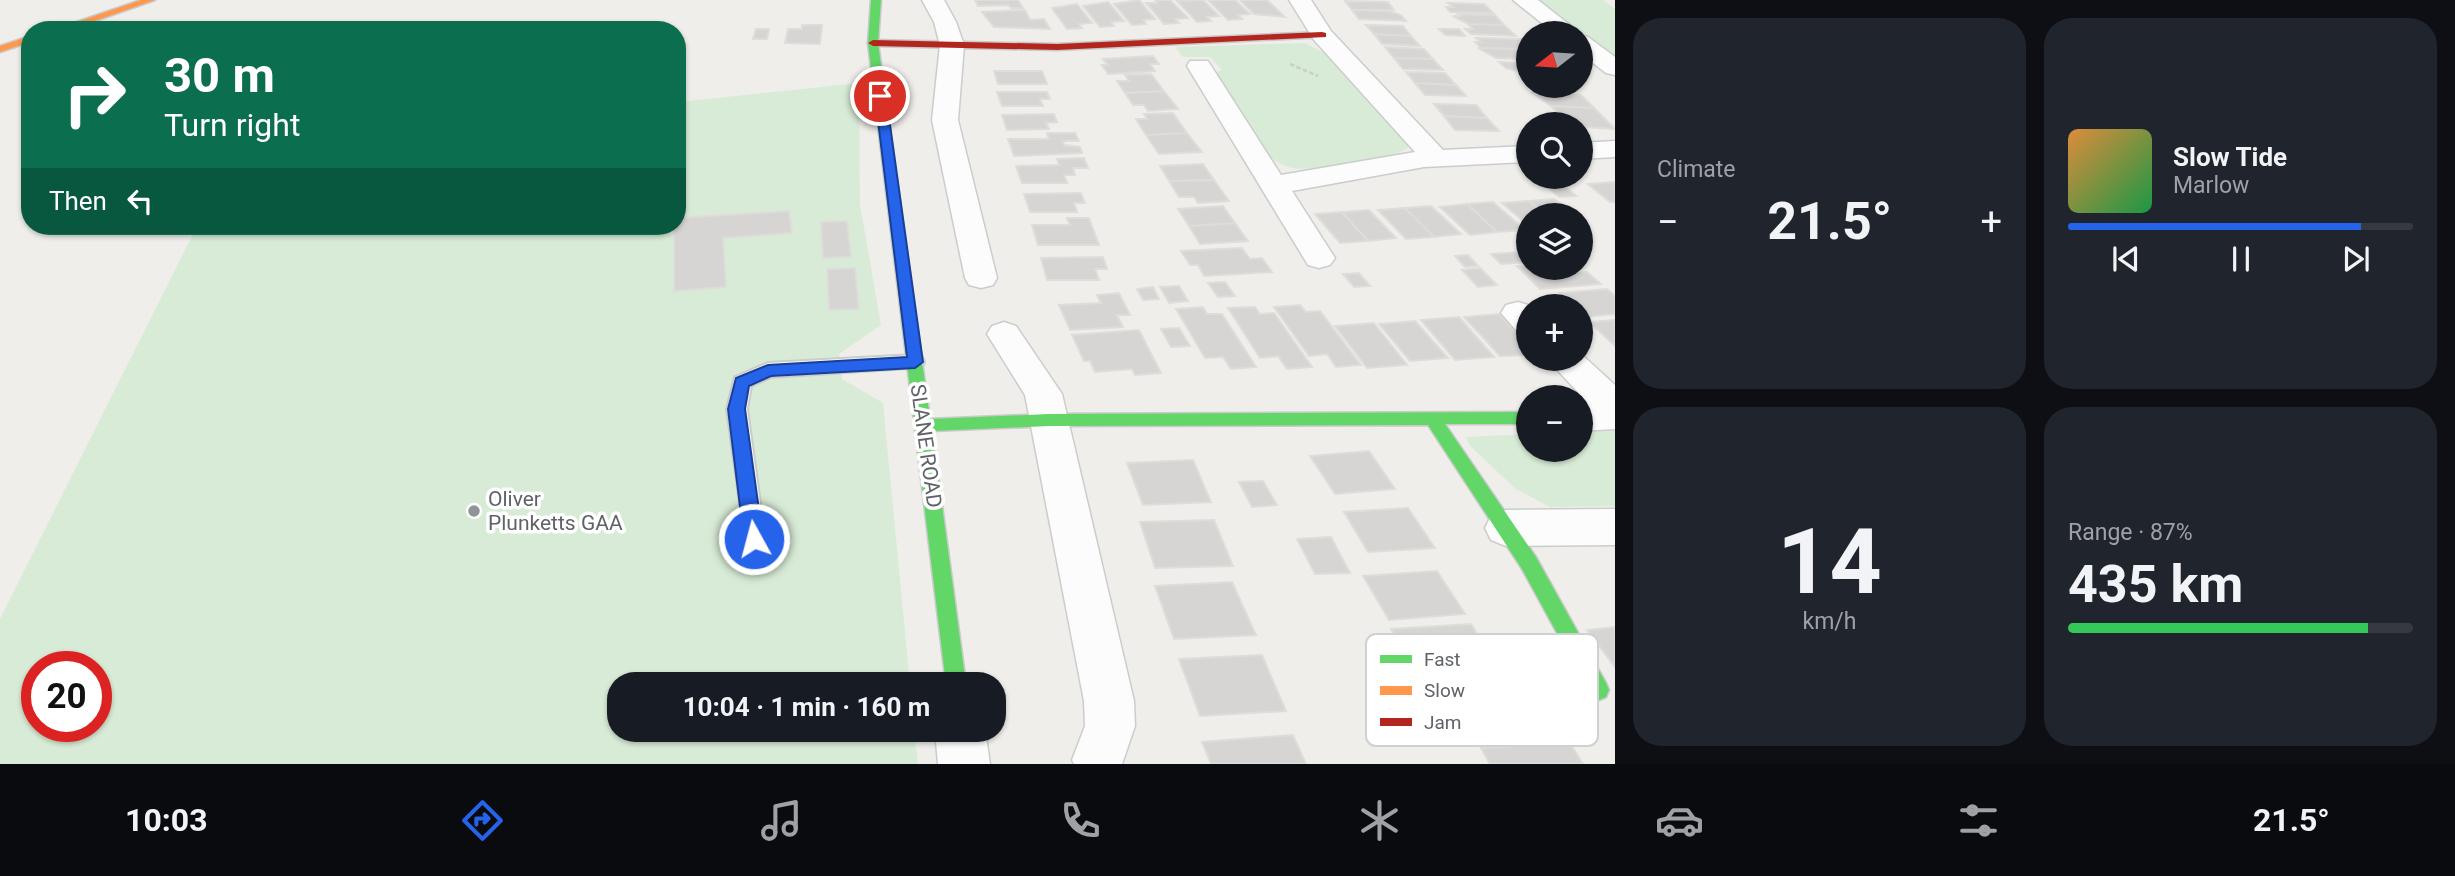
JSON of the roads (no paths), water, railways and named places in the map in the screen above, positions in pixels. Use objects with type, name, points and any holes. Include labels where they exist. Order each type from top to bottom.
[{"type":"street","points":[[86,21],[150,0]]},
{"type":"street","name":"SLANE ROAD","points":[[876,0],[873,43],[955,672]]},
{"type":"street","points":[[933,0],[945,22],[952,45],[945,120],[981,278]]},
{"type":"street","points":[[1300,0],[1322,35],[1435,158]]},
{"type":"street","points":[[1524,0],[1553,21]]},
{"type":"street","points":[[873,43],[1056,47],[1322,35]]},
{"type":"street","points":[[0,49],[21,42]]},
{"type":"street","points":[[1593,52],[1615,68]]},
{"type":"street","points":[[1199,66],[1319,258]]},
{"type":"street","points":[[1593,150],[1615,149]]},
{"type":"street","points":[[1273,185],[1435,158],[1516,155]]},
{"type":"street","points":[[1004,334],[1043,394],[1049,420],[1109,701],[1110,726],[1098,760]]},
{"type":"street","points":[[1578,371],[1615,407]]},
{"type":"street","points":[[1593,416],[1615,415]]},
{"type":"street","points":[[924,425],[1049,420],[1434,421],[1516,418]]},
{"type":"street","points":[[1434,421],[1530,563],[1569,634]]},
{"type":"street","points":[[1506,528],[1615,527]]},
{"type":"street","points":[[961,742],[964,764]]},
{"type":"lane","points":[[754,539],[737,409],[742,382],[768,370],[915,362]]},
{"type":"place","name":"Oliver Plunketts GAA","points":[[474,511]]}]
